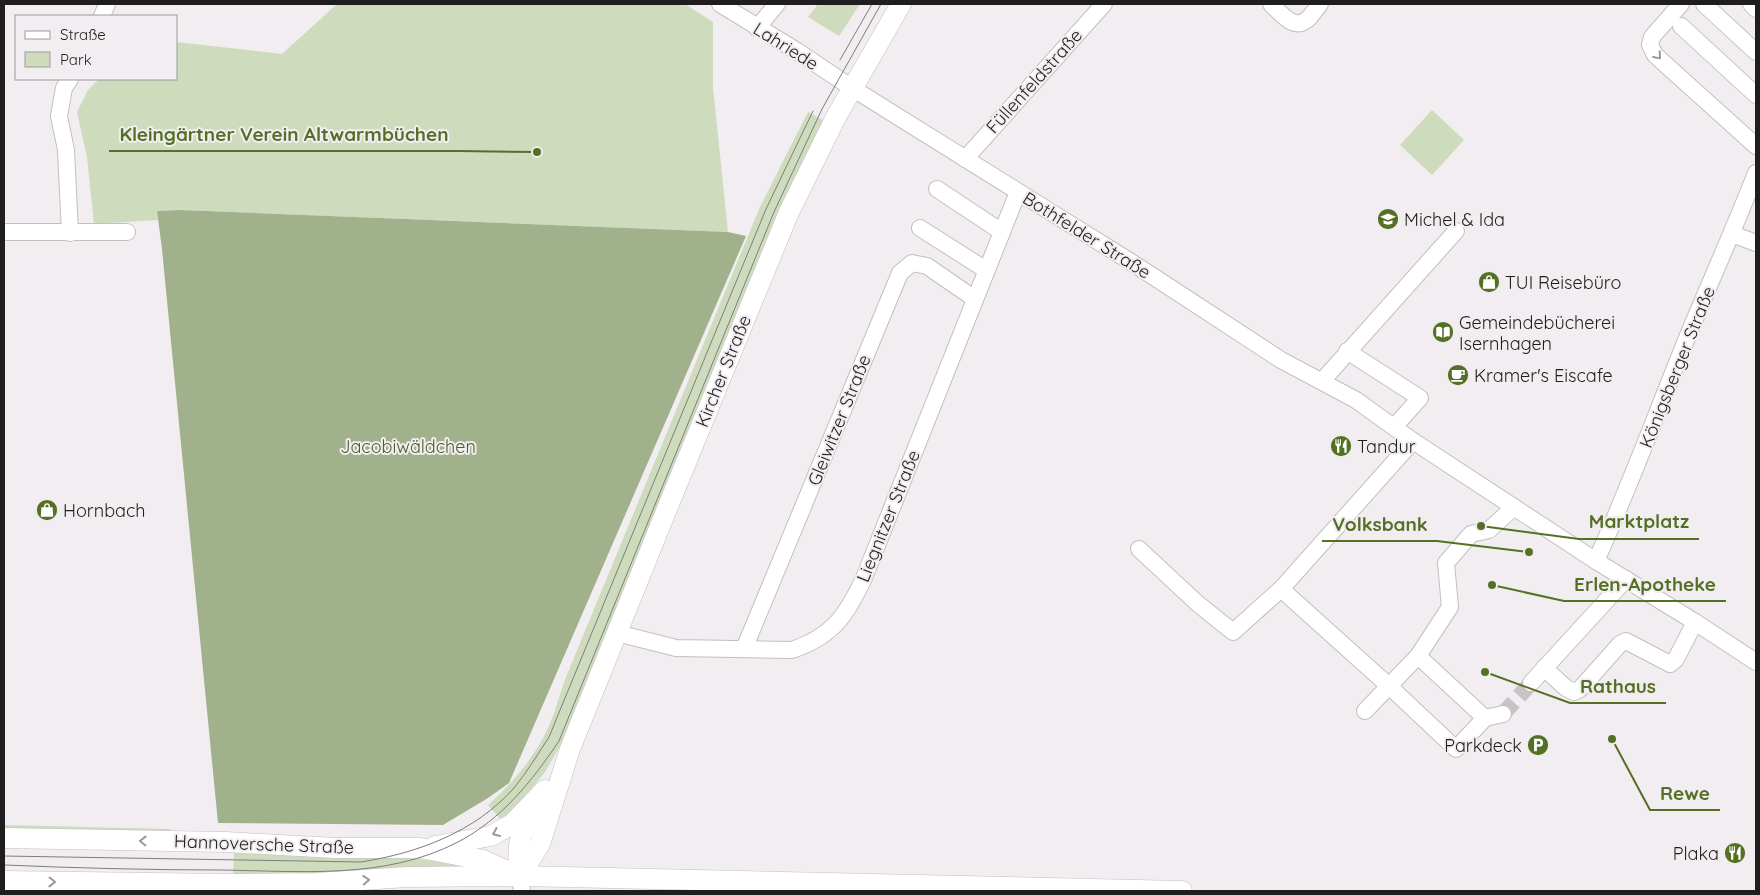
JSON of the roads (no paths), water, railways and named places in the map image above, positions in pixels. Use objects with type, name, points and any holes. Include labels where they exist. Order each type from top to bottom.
[{"type":"main road","name":"Kircher Straße","points":[[521,884],[540,844],[570,749],[789,212],[812,163],[852,88],[901,4]]},
{"type":"main road","name":"Kircher Straße","points":[[521,884],[518,857],[519,838],[570,749]]},
{"type":"main road","name":"Kircher Straße","points":[[420,848],[492,836],[512,824],[545,790]]},
{"type":"main road","name":"Hannoversche Straße","points":[[4,838],[226,842],[334,848],[420,848],[483,860],[521,884]]},
{"type":"main road","name":"Hannoversche Straße","points":[[4,881],[236,884],[317,883],[407,877],[521,884],[1182,891]]},
{"type":"street","name":"Lahriede","points":[[720,4],[757,28],[797,50],[852,88]]},
{"type":"street","points":[[757,28],[777,4]]},
{"type":"street","name":"Füllenfeldstraße","points":[[965,158],[1104,4]]},
{"type":"street","points":[[1271,4],[1290,22],[1298,24],[1304,22],[1320,4]]},
{"type":"street","points":[[1681,4],[1652,37],[1650,46],[1655,55],[1756,146]]},
{"type":"street","points":[[1704,4],[1756,52]]},
{"type":"street","points":[[1750,4],[1756,9]]},
{"type":"street","points":[[1681,26],[1756,95]]},
{"type":"street","points":[[69,80],[64,88],[59,116],[66,150],[70,232]]},
{"type":"street","name":"Bothfelder Straße","points":[[852,88],[1131,262],[1281,360],[1356,400],[1413,441],[1596,561],[1756,662]]},
{"type":"street","name":"Königsberger Straße","points":[[1596,561],[1756,173]]},
{"type":"street","points":[[937,190],[1002,232]]},
{"type":"street","name":"Liegnitzer Straße","points":[[617,633],[676,648],[792,650],[824,636],[840,620],[852,603],[864,578],[1018,192]]},
{"type":"street","points":[[920,228],[986,270]]},
{"type":"street","points":[[1322,381],[1456,231]]},
{"type":"street","points":[[4,232],[127,232]]},
{"type":"street","points":[[1732,234],[1756,243]]},
{"type":"street","name":"Gleiwitzer Straße","points":[[744,649],[900,273],[912,263],[927,266],[975,299]]},
{"type":"street","points":[[1347,351],[1420,398],[1394,427]]},
{"type":"street","points":[[1139,549],[1197,603],[1233,632],[1281,589],[1413,441]]},
{"type":"street","points":[[1365,711],[1418,656],[1450,607],[1446,563],[1471,534],[1489,530],[1514,506]]},
{"type":"street","points":[[1531,683],[1626,579]]},
{"type":"street","points":[[1281,589],[1456,749],[1485,718],[1504,714]]},
{"type":"street","points":[[1544,668],[1566,688],[1574,692],[1580,689],[1620,644],[1626,641],[1670,664],[1676,659],[1695,622]]},
{"type":"street","points":[[1418,656],[1485,718]]},
{"type":"tunnel","points":[[1503,714],[1531,683]]},
{"type":"tram line","points":[[840,60],[872,4]]},
{"type":"tram line","points":[[4,865],[112,869],[311,872],[372,868],[401,863],[430,854],[458,842],[489,822],[515,798],[559,741],[774,212],[822,109],[881,4]]},
{"type":"tram line","points":[[4,856],[361,862],[403,853],[444,838],[482,817],[499,803],[519,782],[549,737],[766,209],[813,111]]},
{"type":"place","name":"Kleingärtner Verein Altwarmbüchen","points":[[537,152]]},
{"type":"place","name":"Michel & Ida","points":[[1388,219]]},
{"type":"place","name":"TUI Reisebüro","points":[[1489,282]]},
{"type":"place","name":"Gemeindebücherei Isernhagen","points":[[1443,332]]},
{"type":"place","name":"Kramer's Eiscafe","points":[[1458,375]]},
{"type":"place","name":"Tandur","points":[[1341,446]]},
{"type":"place","name":"Hornbach","points":[[47,510]]},
{"type":"place","name":"Marktplatz","points":[[1481,526]]},
{"type":"place","name":"Volksbank","points":[[1529,552]]},
{"type":"place","name":"Erlen-Apotheke","points":[[1492,585]]},
{"type":"place","name":"Rathaus","points":[[1485,672]]},
{"type":"place","name":"Rewe","points":[[1612,739]]},
{"type":"place","name":"Parkdeck","points":[[1538,745]]},
{"type":"place","name":"Plaka","points":[[1735,853]]},
{"type":"park label","name":"Jacobiwäldchen","points":[[408,446]]}]
